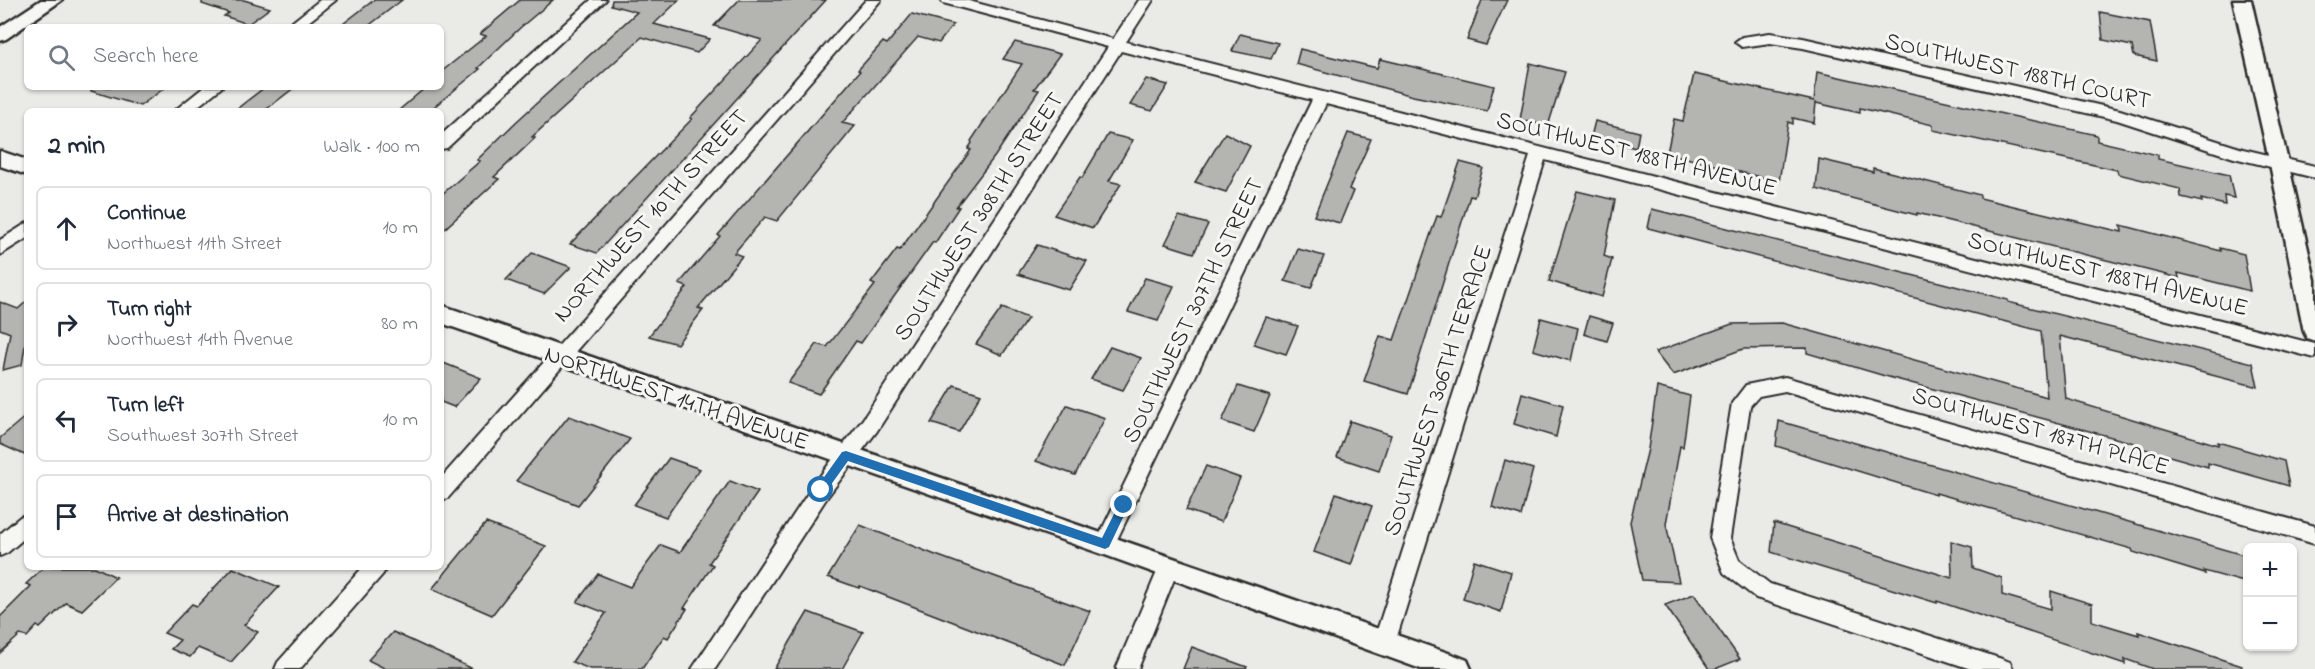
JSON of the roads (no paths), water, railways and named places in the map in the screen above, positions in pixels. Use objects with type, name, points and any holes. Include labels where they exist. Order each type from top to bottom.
[{"type":"street","points":[[0,35],[53,0]]},
{"type":"street","points":[[297,24],[329,0]]},
{"type":"street","points":[[444,141],[599,0]]},
{"type":"street","name":"NORTHWEST 10TH STREET","points":[[444,489],[874,0]]},
{"type":"street","name":"SOUTHWEST 188TH AVENUE","points":[[948,0],[2315,351]]},
{"type":"street","name":"SOUTHWEST 308TH STREET","points":[[703,669],[821,490],[877,415],[1146,0]]},
{"type":"street","points":[[2242,0],[2280,164],[2315,332]]},
{"type":"street","name":"SOUTHWEST 188TH COURT","points":[[1742,42],[1770,38],[1803,43],[2120,115],[2280,164],[2315,172]]},
{"type":"street","points":[[186,108],[210,90]]},
{"type":"street","name":"SOUTHWEST 307TH STREET","points":[[1105,544],[1322,96]]},
{"type":"street","name":"SOUTHWEST 306TH TERRACE","points":[[1384,643],[1539,153]]},
{"type":"street","points":[[0,159],[24,167]]},
{"type":"street","points":[[0,249],[24,231]]},
{"type":"street","name":"NORTHWEST 14TH AVENUE","points":[[444,315],[1105,544],[1457,669]]},
{"type":"street","name":"SOUTHWEST 187TH PLACE","points":[[2002,669],[1763,591],[1731,566],[1720,538],[1741,403],[1753,390],[1785,384],[2315,535]]},
{"type":"street","points":[[0,547],[24,526]]},
{"type":"street","points":[[1127,669],[1169,567]]},
{"type":"street","points":[[286,669],[373,570]]}]
